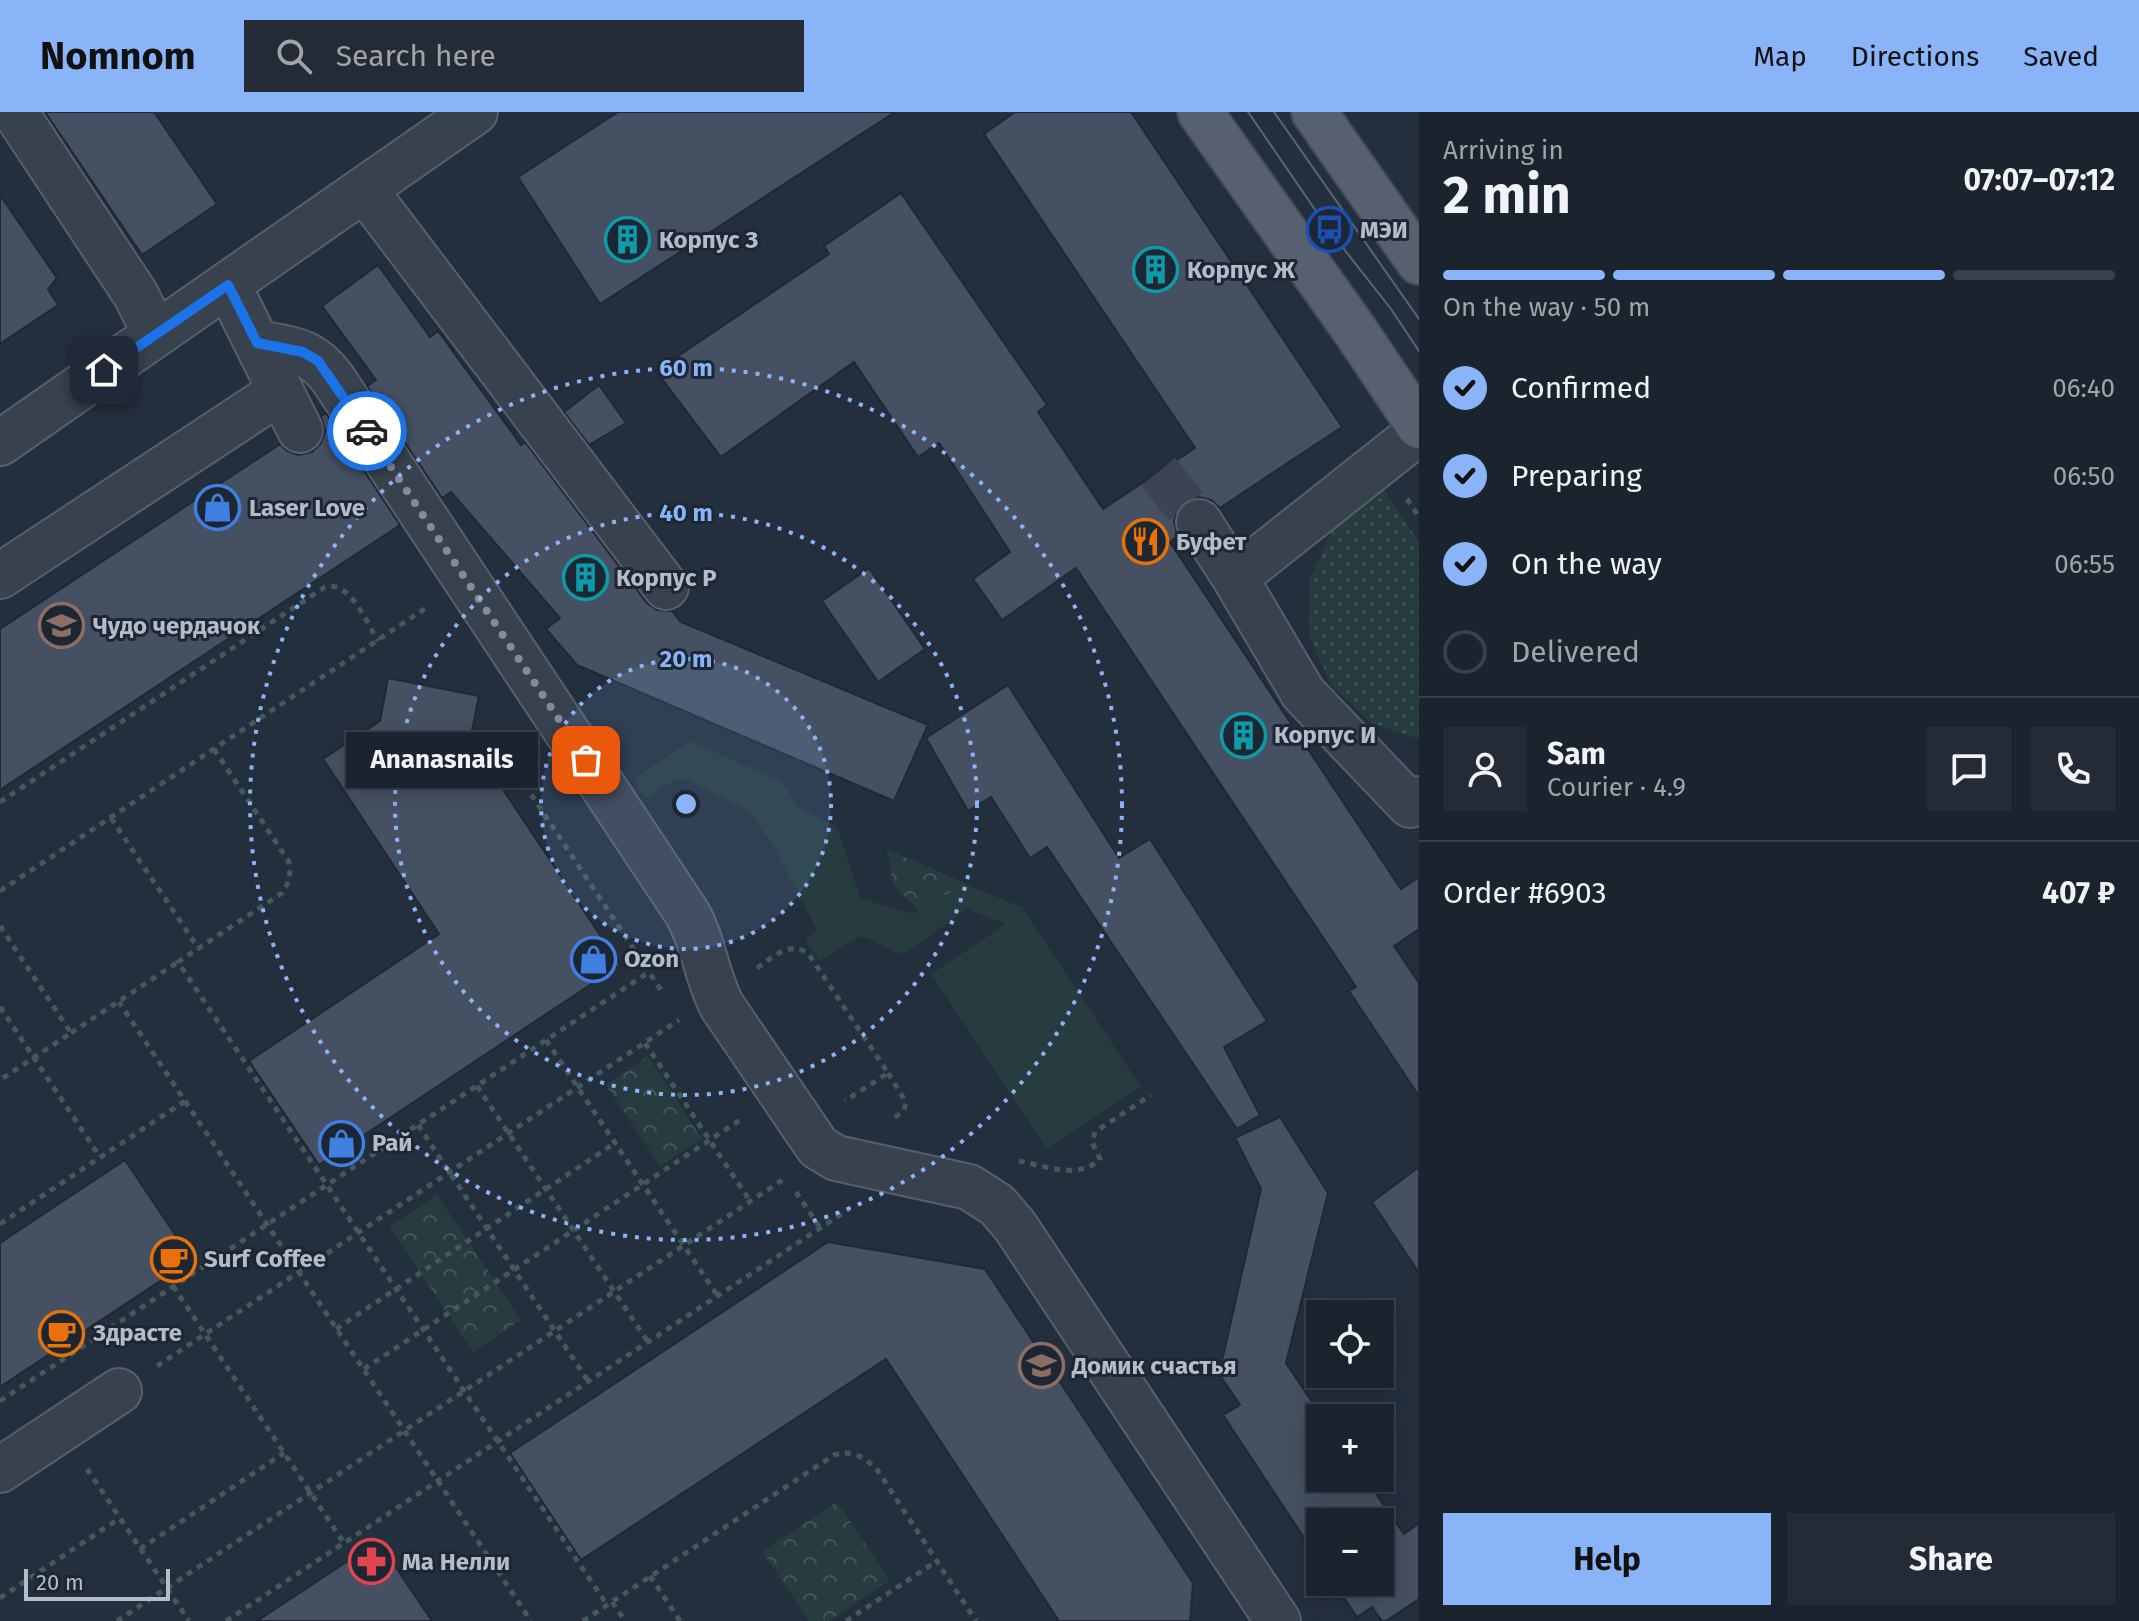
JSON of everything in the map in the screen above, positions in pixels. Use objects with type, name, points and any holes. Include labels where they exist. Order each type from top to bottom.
[{"type":"main road","points":[[1200,112],[1356,332],[1419,429]]},
{"type":"main road","points":[[1314,112],[1419,262]]},
{"type":"street","points":[[15,112],[136,295],[155,334]]},
{"type":"street","points":[[0,443],[475,112]]},
{"type":"street","points":[[364,189],[666,587]]},
{"type":"street","points":[[228,285],[300,430]]},
{"type":"street","points":[[257,343],[303,352],[325,368],[687,913],[697,933],[716,996],[803,1125],[836,1158],[969,1187],[997,1205],[1015,1226],[1278,1621]]},
{"type":"street","points":[[0,576],[281,391]]},
{"type":"street","points":[[1235,578],[1419,429]]},
{"type":"street","points":[[1199,522],[1303,693],[1410,805],[1419,799]]},
{"type":"street","points":[[0,1470],[119,1391]]},
{"type":"path","points":[[0,802],[325,587],[336,585],[346,592],[378,641]]},
{"type":"path","points":[[429,606],[437,619]]},
{"type":"path","points":[[0,891],[389,634]]},
{"type":"path","points":[[520,743],[517,768],[520,778],[665,995]]},
{"type":"path","points":[[0,1080],[199,949],[288,886],[291,872],[289,862],[214,749]]},
{"type":"path","points":[[111,818],[199,949]]},
{"type":"path","points":[[0,926],[71,1033]]},
{"type":"path","points":[[364,1369],[709,1140],[803,1125],[888,1073],[808,953],[803,950],[787,948],[716,996]]},
{"type":"path","points":[[178,962],[464,1391],[610,1604],[625,1621]]},
{"type":"path","points":[[0,1401],[649,972]]},
{"type":"path","points":[[119,1002],[531,1621]]},
{"type":"path","points":[[0,1007],[100,1157]]},
{"type":"path","points":[[119,1391],[681,1019],[673,1007]]},
{"type":"path","points":[[546,1040],[717,1295]]},
{"type":"path","points":[[645,1043],[750,1201]]},
{"type":"path","points":[[477,1086],[648,1342]]},
{"type":"path","points":[[1009,1159],[1068,1170],[1089,1168],[1100,1159],[1092,1142],[1095,1132],[1151,1095]]},
{"type":"path","points":[[0,1224],[185,1101]]},
{"type":"path","points":[[418,1125],[588,1381]]},
{"type":"path","points":[[117,1621],[786,1177],[803,1125]]},
{"type":"path","points":[[336,1329],[615,1143]]},
{"type":"path","points":[[226,1621],[904,1172]]},
{"type":"path","points":[[786,1177],[820,1228]]},
{"type":"path","points":[[173,1286],[344,1543]]},
{"type":"path","points":[[29,1382],[189,1621]]},
{"type":"path","points":[[140,1549],[284,1453]]},
{"type":"path","points":[[583,1621],[834,1455],[843,1453],[863,1457],[876,1468],[976,1621]]},
{"type":"path","points":[[0,1598],[120,1518]]},
{"type":"path","points":[[846,1621],[937,1561]]},
{"type":"path","points":[[650,1576],[680,1621]]},
{"type":"green space","points":[[1383,488],[1419,542],[1419,739],[1371,723],[1331,685],[1309,634],[1310,580],[1333,529]]},
{"type":"green space","points":[[690,741],[782,782],[799,808],[837,827],[860,898],[913,914],[964,884],[1024,908],[1022,913],[1025,912],[1141,1087],[1047,1149],[931,974],[1006,924],[967,909],[905,953],[859,937],[820,960],[805,941],[817,930],[775,849],[750,812],[685,779],[675,780],[646,798],[633,779]]},
{"type":"green space","points":[[887,849],[970,885],[961,886],[919,911],[893,884]]},
{"type":"green space","points":[[648,1056],[702,1139],[660,1166],[606,1085]]},
{"type":"green space","points":[[437,1195],[521,1320],[473,1352],[389,1226]]},
{"type":"green space","points":[[837,1502],[890,1580],[829,1621],[809,1621],[762,1551]]},
{"type":"building","points":[[45,112],[154,112],[217,204],[142,255]]},
{"type":"building","name":"Корпус З","points":[[618,112],[895,112],[600,304],[518,177]]},
{"type":"building","points":[[1015,112],[1131,112],[1342,427],[1220,508],[1211,500],[1199,497],[1185,501],[1177,510],[1174,522],[1178,536],[1170,542],[1401,889],[1419,877],[1419,929],[1394,946],[1419,983],[1419,1096],[1349,991],[1356,987],[1076,568],[1002,620],[973,579],[1010,552],[939,443],[918,457],[854,362],[721,457],[656,371],[829,254],[824,246],[901,193],[1047,405],[1038,412],[1103,509],[1195,448],[984,134]]},
{"type":"building","points":[[0,195],[57,278],[48,289],[58,305],[0,344]]},
{"type":"building","points":[[378,265],[430,337],[438,331],[521,445],[525,442],[647,603],[657,610],[672,611],[681,622],[928,725],[894,801],[577,665],[546,629],[560,618],[451,492],[442,498],[367,386],[376,380],[322,306]]},
{"type":"building","points":[[599,385],[626,423],[589,445],[564,412]]},
{"type":"building","points":[[326,413],[400,525],[0,790],[0,629],[280,444],[298,455],[312,452],[321,443],[325,431],[321,416]]},
{"type":"building","points":[[869,568],[925,649],[878,682],[822,601]]},
{"type":"building","points":[[388,678],[479,696],[470,740],[620,965],[319,1165],[249,1061],[439,934],[323,759],[380,721]]},
{"type":"building","points":[[1008,685],[1119,858],[1150,839],[1267,1021],[1224,1047],[1260,1115],[1237,1129],[1047,847],[1030,858],[991,797],[968,811],[926,738]]},
{"type":"building","points":[[1280,1117],[1328,1193],[1286,1363],[1314,1404],[1306,1404],[1306,1492],[1375,1492],[1386,1508],[1306,1508],[1306,1541],[1223,1415],[1240,1405],[1219,1374],[1261,1189],[1235,1138]]},
{"type":"building","points":[[125,1160],[192,1260],[0,1387],[0,1243]]},
{"type":"building","points":[[1419,1167],[1419,1273],[1372,1202]]},
{"type":"building","points":[[828,1242],[985,1269],[1193,1583],[1190,1621],[1059,1621],[886,1359],[581,1560],[510,1453]]},
{"type":"building","points":[[1394,1520],[1404,1534],[1419,1523],[1419,1599],[1386,1621],[1382,1621],[1372,1607],[1357,1617],[1343,1596],[1394,1596]]},
{"type":"building","points":[[378,1541],[432,1621],[257,1621]]},
{"type":"tunnel","points":[[1158,472],[1199,522]]},
{"type":"tram line","points":[[1248,112],[1329,230],[1391,309],[1419,351]]},
{"type":"tram line","points":[[1274,112],[1419,319]]},
{"type":"way so far","points":[[367,431],[586,760]]},
{"type":"place","name":"МЭИ","points":[[1329,230]]},
{"type":"place","name":"Корпус З","points":[[628,240]]},
{"type":"place","name":"Корпус Ж","points":[[1156,270]]},
{"type":"place","name":"Laser Love","points":[[218,508]]},
{"type":"place","name":"Буфет","points":[[1145,542]]},
{"type":"place","name":"Корпус Р","points":[[585,578]]},
{"type":"place","name":"Чудо чердачок","points":[[62,626]]},
{"type":"place","name":"Корпус И","points":[[1243,735]]},
{"type":"place","name":"Ananasnails","points":[[586,760]]},
{"type":"place","name":"Ozon","points":[[593,959]]},
{"type":"place","name":"Рай","points":[[341,1143]]},
{"type":"place","name":"Surf Coffee","points":[[173,1259]]},
{"type":"place","name":"Здрасте","points":[[62,1333]]},
{"type":"place","name":"Домик счастья","points":[[1041,1366]]},
{"type":"place","name":"Ма Нелли","points":[[371,1562]]},
{"type":"route","points":[[104,370],[228,285],[257,343],[293,349],[318,361],[367,431]]}]
